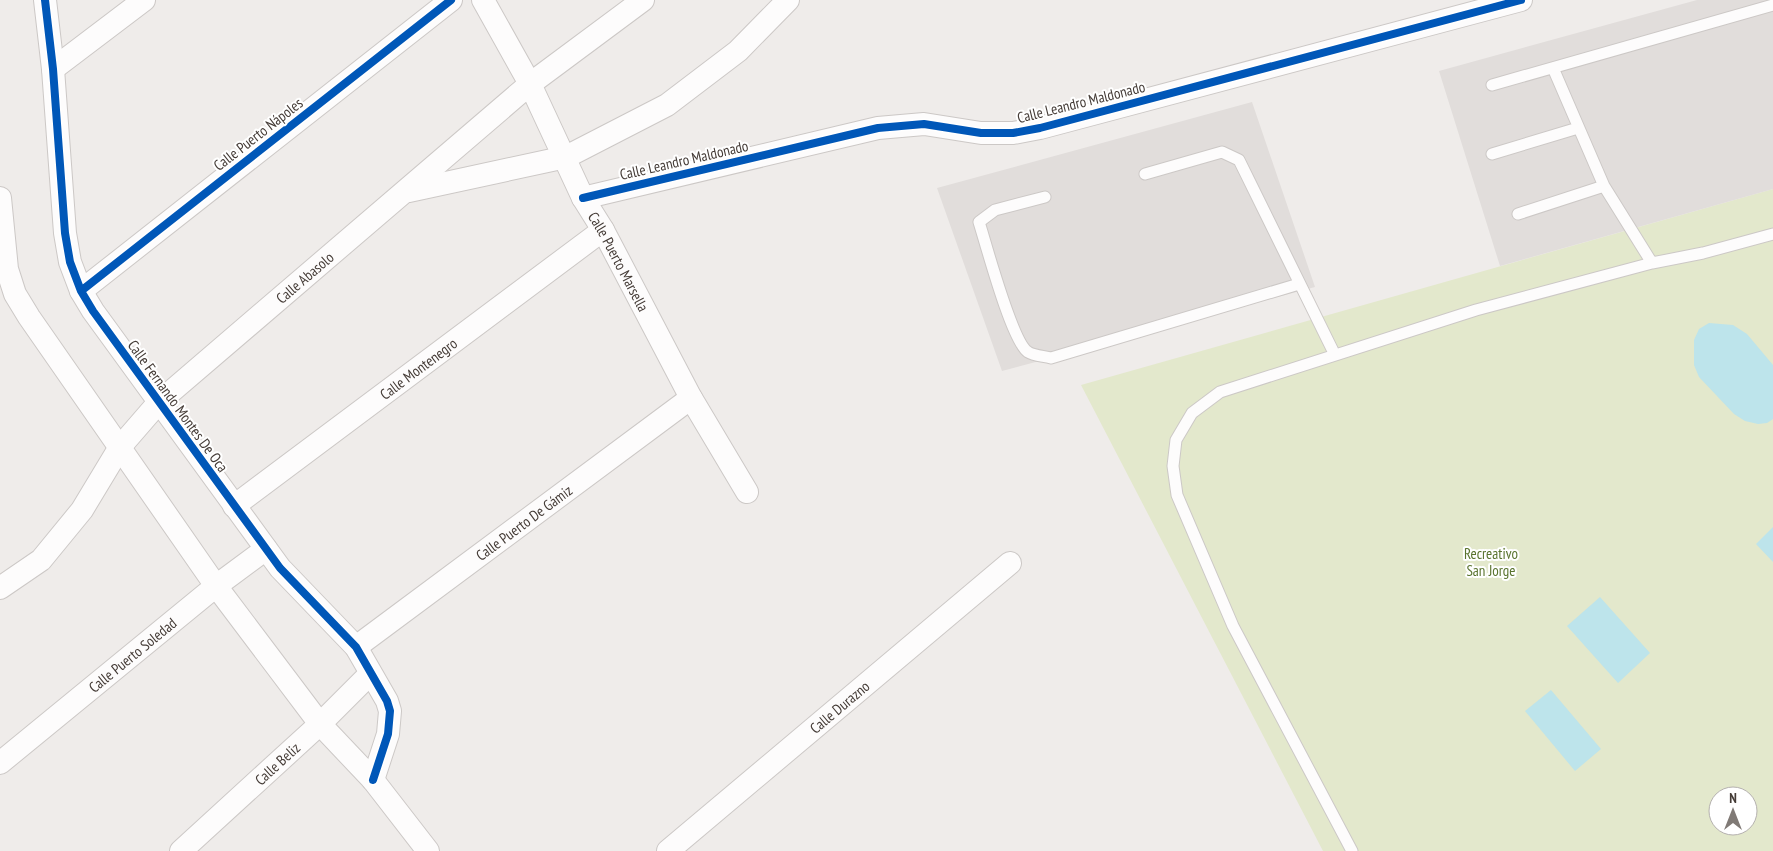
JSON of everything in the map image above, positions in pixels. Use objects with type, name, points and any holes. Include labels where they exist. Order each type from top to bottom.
[{"type":"street","name":"Calle Fernando Montes De Oca","points":[[45,0],[53,69],[65,233],[70,262],[81,290],[93,310],[280,568],[356,647],[387,701],[390,712],[388,734],[373,780]]},
{"type":"street","points":[[53,69],[144,0]]},
{"type":"street","name":"Calle Puerto Nápoles","points":[[81,290],[451,0]]},
{"type":"street","name":"Calle Puerto Marsella","points":[[483,0],[530,84],[584,198],[603,230],[691,398],[747,492]]},
{"type":"street","name":"Calle Abasolo","points":[[0,588],[41,560],[82,510],[120,447],[159,402],[530,84],[643,0]]},
{"type":"street","points":[[406,192],[566,157],[667,105],[738,51],[788,0]]},
{"type":"street","name":"Calle Leandro Maldonado","points":[[584,198],[878,128],[924,124],[981,133],[1013,133],[1040,128],[1521,0]]},
{"type":"street","points":[[0,198],[7,269],[15,294],[29,317],[216,586],[320,724],[373,780],[428,851]]},
{"type":"street","name":"Calle Montenegro","points":[[234,506],[603,230]]},
{"type":"street","name":"Calle Puerto De Gámiz","points":[[356,647],[691,398]]},
{"type":"street","name":"Calle Puerto Soledad","points":[[0,763],[216,586],[266,549]]},
{"type":"street","name":"Calle Durazno","points":[[668,851],[1010,563]]},
{"type":"street","name":"Calle Beliz","points":[[181,851],[320,724],[370,674]]},
{"type":"lane","points":[[1492,85],[1773,5]]},
{"type":"lane","points":[[1553,68],[1604,186],[1652,263]]},
{"type":"lane","points":[[1492,154],[1578,128]]},
{"type":"lane","points":[[1145,174],[1222,152],[1239,160],[1334,355]]},
{"type":"lane","points":[[1518,214],[1604,186]]},
{"type":"lane","points":[[1045,197],[995,210],[979,222],[999,290],[1018,341],[1028,352],[1050,358],[1299,284]]},
{"type":"lane","points":[[1352,851],[1233,626],[1178,494],[1172,466],[1176,440],[1192,413],[1220,392],[1476,310],[1652,263],[1703,253],[1773,234]]},
{"type":"green space","name":"Recreativo San Jorge","points":[[1773,189],[1773,851],[1323,851],[1081,385]]},
{"type":"shaded area","points":[[1697,0],[1773,0],[1773,189],[1500,266],[1439,71]]},
{"type":"shaded area","points":[[1252,102],[1315,287],[1002,371],[937,188]]},
{"type":"water","points":[[1709,323],[1733,325],[1747,334],[1773,365],[1773,419],[1767,423],[1758,424],[1745,421],[1734,414],[1699,377],[1694,365],[1694,340],[1699,329]]},
{"type":"water","points":[[1773,527],[1773,562],[1756,544]]},
{"type":"water","points":[[1600,597],[1650,653],[1618,683],[1567,626]]},
{"type":"water","points":[[1551,690],[1601,749],[1575,771],[1525,711]]},
{"type":"cycle path","points":[[45,0],[53,69],[65,233],[70,262],[81,291],[93,311],[280,568],[356,647],[387,701],[390,711],[388,734],[373,780]]},
{"type":"cycle path","points":[[81,291],[451,0]]},
{"type":"cycle path","points":[[583,198],[878,128],[924,124],[981,133],[1013,133],[1040,128],[1521,0]]}]
